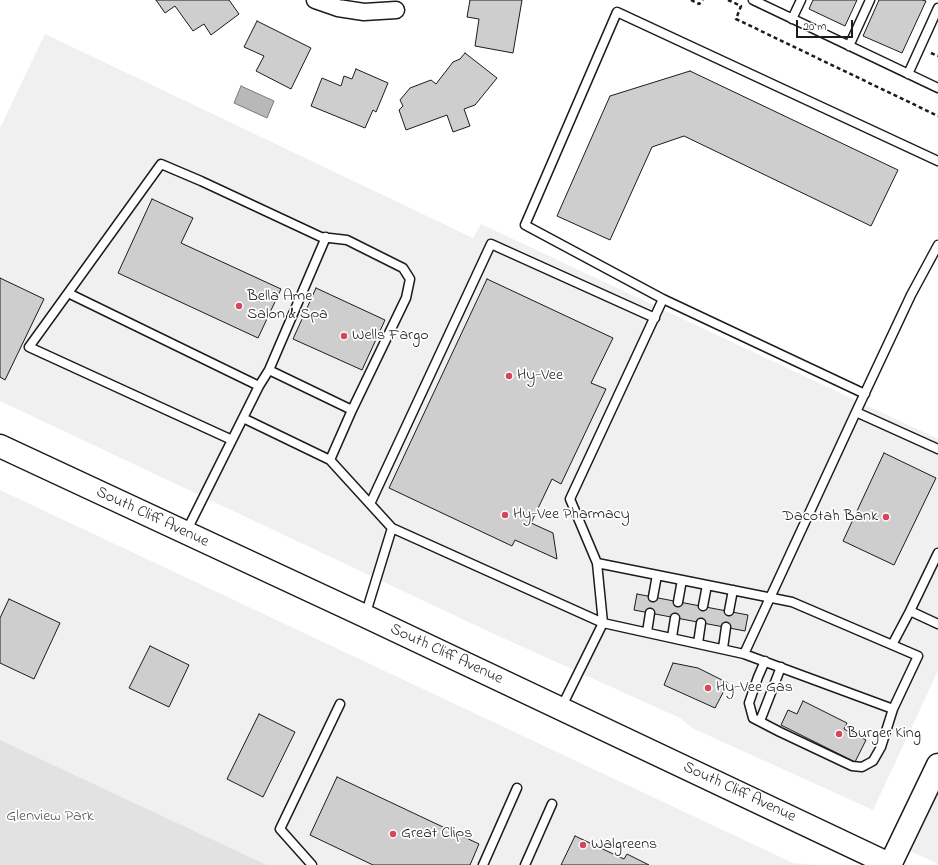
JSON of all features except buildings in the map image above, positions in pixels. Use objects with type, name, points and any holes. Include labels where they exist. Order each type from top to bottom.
[{"type":"main road","name":"South Cliff Avenue","points":[[0,446],[365,616],[890,865]]},
{"type":"main road","points":[[890,865],[938,765]]},
{"type":"street","points":[[315,0],[338,8],[364,12],[396,10]]},
{"type":"lane","points":[[753,0],[938,88]]},
{"type":"lane","points":[[792,19],[801,0]]},
{"type":"lane","points":[[849,46],[870,0]]},
{"type":"lane","points":[[908,74],[938,8]]},
{"type":"lane","points":[[865,394],[663,299],[525,226],[617,12],[938,161]]},
{"type":"lane","points":[[232,440],[29,347],[161,164],[321,237],[347,240],[404,268],[410,279],[406,298],[352,410],[330,460]]},
{"type":"lane","points":[[186,533],[259,386],[269,370],[326,237]]},
{"type":"lane","points":[[370,504],[491,244],[655,318]]},
{"type":"lane","points":[[744,654],[911,295],[938,245]]},
{"type":"lane","points":[[68,294],[259,386]]},
{"type":"lane","points":[[561,709],[603,623],[597,563],[570,499],[663,299]]},
{"type":"lane","points":[[269,370],[352,410]]},
{"type":"lane","points":[[856,412],[938,449]]},
{"type":"lane","points":[[243,418],[330,460],[392,528],[603,623],[744,654],[893,709]]},
{"type":"lane","points":[[365,616],[392,528]]},
{"type":"lane","points":[[892,645],[938,553]]},
{"type":"lane","points":[[597,563],[792,602],[918,656],[893,709],[881,747],[872,761],[862,767],[852,766],[753,718],[749,703],[765,661]]},
{"type":"lane","points":[[653,597],[656,575]]},
{"type":"lane","points":[[678,602],[682,580]]},
{"type":"lane","points":[[703,606],[707,585]]},
{"type":"lane","points":[[729,611],[733,590]]},
{"type":"lane","points":[[910,611],[938,624]]},
{"type":"lane","points":[[647,632],[650,613]]},
{"type":"lane","points":[[672,638],[675,618]]},
{"type":"lane","points":[[698,643],[701,622]]},
{"type":"lane","points":[[722,648],[726,628]]},
{"type":"lane","points":[[760,721],[781,667]]},
{"type":"lane","points":[[312,865],[280,829],[340,704]]},
{"type":"lane","points":[[484,865],[518,788]]},
{"type":"lane","points":[[525,865],[552,804]]},
{"type":"path","points":[[691,0],[699,4],[703,0]]},
{"type":"path","points":[[728,0],[741,6],[736,19],[938,116]]},
{"type":"shaded area","points":[[45,34],[473,238],[481,224],[938,439],[938,671],[873,810],[692,728],[680,718],[494,634],[0,401],[0,128]]},
{"type":"shaded area","points":[[241,86],[274,101],[267,118],[234,103]]},
{"type":"shaded area","points":[[0,490],[793,863],[815,865],[267,865],[0,740]]},
{"type":"shaded area","points":[[938,788],[938,864],[908,850]]},
{"type":"green space","name":"Glenview Park","points":[[0,740],[267,865],[0,865]]},
{"type":"place","name":"Bella Ame Salon & Spa","points":[[239,306]]},
{"type":"place","name":"Wells Fargo","points":[[344,336]]},
{"type":"place","name":"Hy-Vee","points":[[509,376]]},
{"type":"place","name":"Hy-Vee Pharmacy","points":[[505,515]]},
{"type":"place","name":"Dacotah Bank","points":[[886,517]]},
{"type":"place","name":"Hy-Vee Gas","points":[[708,688]]},
{"type":"place","name":"Burger King","points":[[839,734]]},
{"type":"place","name":"Great Clips","points":[[393,834]]},
{"type":"place","name":"Walgreens","points":[[583,845]]}]
